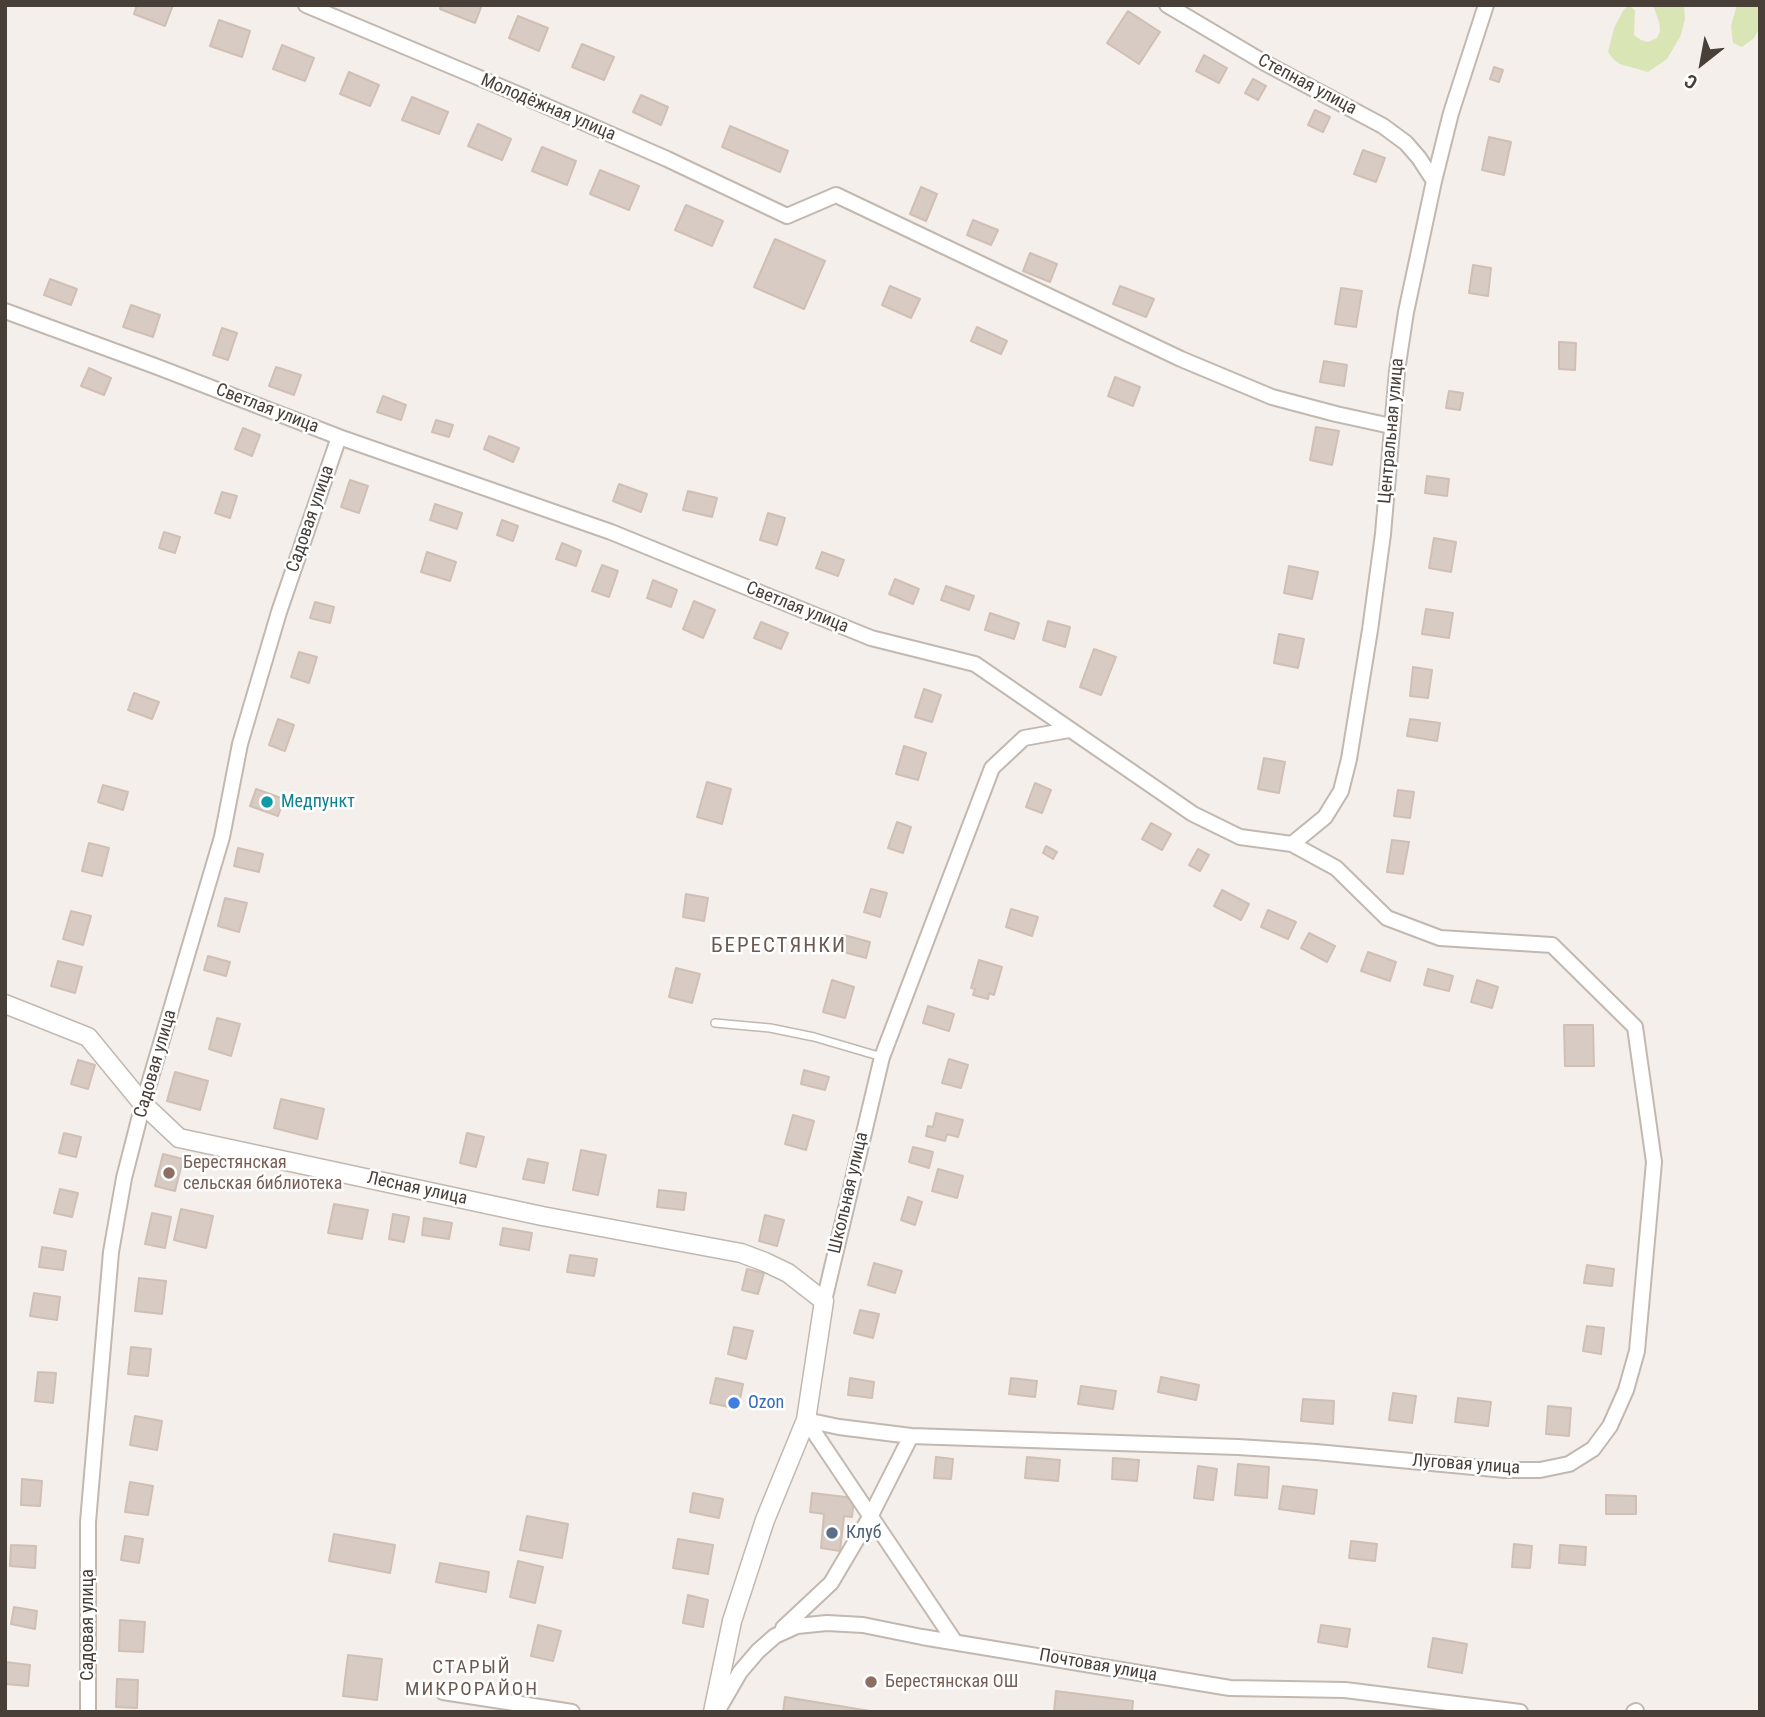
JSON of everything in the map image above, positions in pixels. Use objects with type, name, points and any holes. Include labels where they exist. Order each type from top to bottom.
[{"type":"street","name":"Молодёжная улица","points":[[306,5],[667,159],[787,216],[836,195],[1181,359],[1272,397],[1391,426]]},
{"type":"street","name":"Степная улица","points":[[1167,5],[1265,63],[1383,126],[1406,143],[1434,181]]},
{"type":"street","name":"Центральная улица","points":[[1292,844],[1325,817],[1341,791],[1370,630],[1383,534],[1396,371],[1406,312],[1451,113],[1486,5]]},
{"type":"street","name":"Светлая улица","points":[[5,312],[339,437],[611,532],[871,638],[975,664],[1193,814],[1240,837],[1292,844],[1336,868],[1387,918],[1440,938],[1552,945]]},
{"type":"street","name":"Садовая улица","points":[[88,1712],[88,1522],[111,1252],[124,1178],[143,1104],[222,837],[232,781],[248,718],[279,612],[339,437]]},
{"type":"street","name":"Школьная улица","points":[[715,1712],[736,1608],[765,1520],[806,1420],[824,1301],[881,1057],[992,768],[1024,738],[1069,730]]},
{"type":"street","name":"Луговая улица","points":[[806,1420],[911,1436],[1251,1448],[1505,1470],[1540,1470],[1569,1464],[1593,1449],[1611,1426],[1626,1390],[1637,1351],[1654,1163],[1635,1027],[1552,945]]},
{"type":"street","name":"Лесная улица","points":[[5,1004],[88,1037],[143,1104],[179,1139],[542,1216],[741,1253],[788,1273],[824,1301]]},
{"type":"street","points":[[806,1420],[955,1642]]},
{"type":"street","points":[[775,1636],[831,1583],[870,1517],[911,1436]]},
{"type":"street","name":"Почтовая улица","points":[[715,1712],[740,1672],[775,1636],[797,1626],[827,1623],[863,1625],[1230,1688],[1345,1690],[1520,1712]]},
{"type":"street","points":[[443,1692],[572,1712]]},
{"type":"lane","points":[[715,1023],[770,1028],[814,1037],[881,1057]]},
{"type":"green space","points":[[1628,5],[1635,10],[1634,35],[1648,42],[1657,38],[1660,31],[1653,5],[1684,5],[1685,19],[1681,35],[1667,59],[1648,72],[1620,64],[1608,52],[1614,28]]},
{"type":"green space","points":[[1737,5],[1760,5],[1760,27],[1754,38],[1742,47],[1733,43],[1731,26]]},
{"type":"building","points":[[137,5],[173,5],[165,26],[134,14]]},
{"type":"building","points":[[441,5],[482,5],[475,23],[440,9]]},
{"type":"building","points":[[1128,11],[1160,32],[1139,64],[1107,43]]},
{"type":"building","points":[[518,16],[548,28],[539,51],[509,38]]},
{"type":"building","points":[[219,20],[250,31],[242,57],[210,46]]},
{"type":"building","points":[[582,44],[614,57],[604,80],[572,67]]},
{"type":"building","points":[[282,45],[314,58],[305,81],[273,69]]},
{"type":"building","points":[[1204,55],[1227,68],[1219,83],[1196,71]]},
{"type":"building","points":[[1494,67],[1503,70],[1499,82],[1490,79]]},
{"type":"building","points":[[349,72],[379,85],[370,106],[340,94]]},
{"type":"building","points":[[1253,79],[1266,86],[1258,100],[1245,93]]},
{"type":"building","points":[[641,95],[668,107],[661,125],[633,112]]},
{"type":"building","points":[[412,97],[448,112],[439,134],[402,120]]},
{"type":"building","points":[[1315,110],[1330,117],[1323,132],[1308,125]]},
{"type":"building","points":[[478,124],[511,139],[502,160],[468,146]]},
{"type":"building","points":[[730,126],[788,151],[780,172],[722,147]]},
{"type":"building","points":[[1489,137],[1511,142],[1504,175],[1482,170]]},
{"type":"building","points":[[542,147],[576,161],[567,185],[532,171]]},
{"type":"building","points":[[1363,150],[1385,158],[1376,182],[1354,174]]},
{"type":"building","points":[[600,170],[639,186],[629,210],[590,194]]},
{"type":"building","points":[[921,187],[937,194],[926,221],[910,214]]},
{"type":"building","points":[[686,205],[723,221],[712,246],[675,230]]},
{"type":"building","points":[[973,220],[998,230],[991,245],[967,235]]},
{"type":"building","points":[[775,239],[825,261],[804,309],[754,287]]},
{"type":"building","points":[[1030,253],[1057,264],[1050,282],[1023,271]]},
{"type":"building","points":[[1473,265],[1491,268],[1488,296],[1469,293]]},
{"type":"building","points":[[50,279],[77,289],[71,305],[44,295]]},
{"type":"building","points":[[890,286],[920,299],[911,318],[882,305]]},
{"type":"building","points":[[1120,286],[1154,299],[1146,317],[1113,304]]},
{"type":"building","points":[[1341,288],[1362,291],[1356,327],[1335,324]]},
{"type":"building","points":[[131,305],[160,315],[153,337],[123,327]]},
{"type":"building","points":[[977,327],[1007,341],[1001,354],[971,341]]},
{"type":"building","points":[[222,328],[237,333],[228,360],[213,355]]},
{"type":"building","points":[[1559,342],[1576,343],[1575,370],[1559,369]]},
{"type":"building","points":[[1324,361],[1347,365],[1344,386],[1320,382]]},
{"type":"building","points":[[276,367],[301,375],[294,395],[269,386]]},
{"type":"building","points":[[89,368],[111,378],[104,395],[81,386]]},
{"type":"building","points":[[1115,377],[1140,387],[1133,406],[1108,396]]},
{"type":"building","points":[[1449,391],[1463,393],[1460,410],[1446,408]]},
{"type":"building","points":[[383,396],[406,405],[401,420],[377,412]]},
{"type":"building","points":[[436,420],[453,425],[449,437],[432,432]]},
{"type":"building","points":[[1316,427],[1339,431],[1332,465],[1310,460]]},
{"type":"building","points":[[243,428],[260,435],[252,456],[235,449]]},
{"type":"building","points":[[489,436],[519,448],[513,462],[484,449]]},
{"type":"building","points":[[1427,476],[1449,479],[1447,496],[1425,493]]},
{"type":"building","points":[[350,480],[368,486],[359,513],[341,507]]},
{"type":"building","points":[[619,484],[647,494],[641,512],[613,501]]},
{"type":"building","points":[[688,491],[717,498],[712,517],[683,510]]},
{"type":"building","points":[[222,492],[237,496],[230,518],[215,513]]},
{"type":"building","points":[[435,504],[462,513],[457,529],[430,520]]},
{"type":"building","points":[[768,513],[785,518],[777,545],[760,540]]},
{"type":"building","points":[[502,520],[518,526],[513,541],[497,535]]},
{"type":"building","points":[[164,532],[180,537],[175,553],[159,548]]},
{"type":"building","points":[[1434,538],[1456,542],[1451,572],[1429,568]]},
{"type":"building","points":[[562,543],[581,551],[576,566],[556,559]]},
{"type":"building","points":[[427,552],[456,562],[450,581],[421,572]]},
{"type":"building","points":[[822,552],[844,560],[838,576],[816,568]]},
{"type":"building","points":[[602,565],[618,571],[609,597],[592,591]]},
{"type":"building","points":[[1289,566],[1318,572],[1312,599],[1284,593]]},
{"type":"building","points":[[895,579],[919,589],[913,604],[889,594]]},
{"type":"building","points":[[653,580],[677,590],[671,607],[647,598]]},
{"type":"building","points":[[946,586],[974,596],[969,610],[941,600]]},
{"type":"building","points":[[694,601],[715,610],[703,638],[683,629]]},
{"type":"building","points":[[315,602],[334,607],[330,623],[310,618]]},
{"type":"building","points":[[1426,609],[1453,613],[1449,638],[1422,634]]},
{"type":"building","points":[[990,613],[1019,623],[1014,639],[985,630]]},
{"type":"building","points":[[1048,621],[1070,627],[1065,647],[1043,640]]},
{"type":"building","points":[[761,622],[788,633],[781,649],[754,638]]},
{"type":"building","points":[[1279,634],[1304,639],[1298,668],[1274,663]]},
{"type":"building","points":[[1094,649],[1116,657],[1101,695],[1080,687]]},
{"type":"building","points":[[299,652],[317,657],[309,683],[291,677]]},
{"type":"building","points":[[1413,667],[1432,670],[1428,698],[1410,696]]},
{"type":"building","points":[[924,689],[941,695],[932,722],[915,717]]},
{"type":"building","points":[[134,693],[159,702],[152,719],[128,710]]},
{"type":"building","points":[[278,719],[294,725],[285,751],[269,745]]},
{"type":"building","points":[[1410,719],[1440,723],[1437,741],[1407,736]]},
{"type":"building","points":[[904,746],[926,753],[918,780],[896,774]]},
{"type":"building","points":[[1264,758],[1285,762],[1279,793],[1258,789]]},
{"type":"building","points":[[707,782],[731,789],[722,824],[697,817]]},
{"type":"building","points":[[1035,783],[1051,790],[1042,813],[1026,807]]},
{"type":"building","points":[[103,785],[128,792],[123,810],[98,802]]},
{"type":"building","name":"Медпункт","points":[[256,789],[284,799],[278,816],[250,806]]},
{"type":"building","points":[[1398,790],[1414,792],[1410,818],[1394,816]]},
{"type":"building","points":[[897,822],[911,827],[903,853],[888,848]]},
{"type":"building","points":[[1151,823],[1171,834],[1162,850],[1142,839]]},
{"type":"building","points":[[1392,840],[1409,842],[1403,874],[1387,872]]},
{"type":"building","points":[[89,843],[109,848],[102,876],[82,871]]},
{"type":"building","points":[[1046,846],[1057,852],[1053,859],[1043,853]]},
{"type":"building","points":[[238,848],[263,854],[259,872],[234,866]]},
{"type":"building","points":[[1198,849],[1209,855],[1200,871],[1189,865]]},
{"type":"building","points":[[871,889],[887,893],[880,917],[864,912]]},
{"type":"building","points":[[1222,890],[1249,904],[1241,920],[1214,906]]},
{"type":"building","points":[[686,894],[708,898],[704,921],[683,917]]},
{"type":"building","points":[[225,898],[247,903],[239,932],[218,926]]},
{"type":"building","points":[[1011,909],[1038,917],[1032,936],[1006,927]]},
{"type":"building","points":[[1268,910],[1296,922],[1288,939],[1261,927]]},
{"type":"building","points":[[71,911],[91,916],[83,945],[63,939]]},
{"type":"building","points":[[1309,933],[1335,946],[1327,962],[1301,948]]},
{"type":"building","points":[[844,935],[870,942],[866,958],[840,951]]},
{"type":"building","points":[[1368,952],[1396,962],[1390,981],[1361,971]]},
{"type":"building","points":[[208,956],[230,962],[226,976],[204,970]]},
{"type":"building","points":[[979,960],[1002,967],[994,995],[989,993],[988,999],[973,995],[975,989],[971,988]]},
{"type":"building","points":[[58,961],[82,967],[75,993],[51,986]]},
{"type":"building","points":[[676,968],[700,974],[692,1003],[669,997]]},
{"type":"building","points":[[1428,969],[1453,976],[1449,991],[1424,985]]},
{"type":"building","points":[[832,980],[854,987],[845,1018],[823,1012]]},
{"type":"building","points":[[1477,980],[1498,987],[1492,1008],[1471,1002]]},
{"type":"building","points":[[928,1006],[954,1014],[949,1031],[923,1023]]},
{"type":"building","points":[[217,1018],[240,1024],[231,1056],[209,1049]]},
{"type":"building","points":[[1564,1025],[1593,1025],[1594,1066],[1565,1066]]},
{"type":"building","points":[[949,1059],[968,1065],[961,1088],[942,1083]]},
{"type":"building","points":[[78,1060],[95,1065],[88,1089],[71,1084]]},
{"type":"building","points":[[804,1070],[829,1077],[825,1090],[801,1084]]},
{"type":"building","points":[[175,1072],[208,1081],[200,1110],[167,1101]]},
{"type":"building","points":[[281,1099],[324,1109],[317,1139],[274,1128]]},
{"type":"building","points":[[936,1113],[963,1120],[958,1137],[947,1134],[945,1141],[926,1136],[928,1126],[933,1127]]},
{"type":"building","points":[[793,1115],[814,1121],[806,1150],[785,1144]]},
{"type":"building","points":[[64,1133],[81,1137],[76,1157],[59,1153]]},
{"type":"building","points":[[467,1133],[484,1137],[476,1167],[460,1163]]},
{"type":"building","points":[[913,1147],[933,1152],[929,1168],[909,1162]]},
{"type":"building","points":[[581,1150],[606,1155],[598,1195],[573,1190]]},
{"type":"building","name":"Берестянская сельская библиотека","points":[[163,1154],[183,1159],[175,1191],[155,1186]]},
{"type":"building","points":[[528,1159],[548,1163],[544,1183],[523,1179]]},
{"type":"building","points":[[938,1169],[963,1176],[957,1198],[932,1191]]},
{"type":"building","points":[[60,1189],[78,1193],[72,1217],[54,1213]]},
{"type":"building","points":[[659,1190],[686,1193],[684,1210],[657,1207]]},
{"type":"building","points":[[908,1197],[922,1202],[915,1225],[901,1220]]},
{"type":"building","points":[[334,1204],[368,1210],[362,1239],[328,1233]]},
{"type":"building","points":[[181,1209],[213,1216],[206,1248],[174,1240]]},
{"type":"building","points":[[152,1213],[171,1217],[165,1248],[145,1244]]},
{"type":"building","points":[[393,1214],[409,1217],[404,1242],[389,1239]]},
{"type":"building","points":[[765,1215],[784,1220],[777,1246],[759,1241]]},
{"type":"building","points":[[424,1218],[452,1223],[449,1239],[422,1235]]},
{"type":"building","points":[[503,1228],[532,1233],[529,1250],[500,1245]]},
{"type":"building","points":[[42,1247],[66,1251],[63,1270],[39,1267]]},
{"type":"building","points":[[570,1255],[597,1259],[594,1276],[567,1272]]},
{"type":"building","points":[[874,1263],[902,1271],[895,1293],[868,1285]]},
{"type":"building","points":[[1587,1265],[1614,1269],[1612,1286],[1584,1283]]},
{"type":"building","points":[[747,1269],[764,1273],[758,1294],[742,1290]]},
{"type":"building","points":[[139,1278],[166,1281],[162,1314],[135,1311]]},
{"type":"building","points":[[34,1293],[60,1297],[57,1320],[30,1316]]},
{"type":"building","points":[[860,1310],[879,1314],[873,1338],[854,1333]]},
{"type":"building","points":[[1587,1326],[1604,1328],[1601,1354],[1583,1351]]},
{"type":"building","points":[[734,1327],[753,1331],[746,1359],[728,1354]]},
{"type":"building","points":[[131,1347],[151,1349],[148,1376],[128,1374]]},
{"type":"building","points":[[38,1372],[56,1373],[53,1403],[35,1401]]},
{"type":"building","points":[[1161,1377],[1199,1385],[1196,1400],[1158,1392]]},
{"type":"building","points":[[716,1378],[743,1384],[738,1409],[710,1403]]},
{"type":"building","points":[[850,1378],[874,1382],[872,1398],[848,1395]]},
{"type":"building","points":[[1011,1378],[1037,1381],[1035,1397],[1009,1394]]},
{"type":"building","points":[[1081,1386],[1116,1391],[1113,1409],[1078,1404]]},
{"type":"building","points":[[1393,1393],[1416,1396],[1412,1423],[1389,1420]]},
{"type":"building","points":[[1458,1398],[1491,1402],[1488,1426],[1455,1422]]},
{"type":"building","points":[[1303,1399],[1334,1401],[1333,1424],[1301,1421]]},
{"type":"building","points":[[1548,1406],[1571,1408],[1569,1436],[1546,1434]]},
{"type":"building","points":[[135,1416],[162,1421],[157,1450],[130,1445]]},
{"type":"building","points":[[936,1457],[953,1459],[951,1479],[934,1478]]},
{"type":"building","points":[[1027,1457],[1060,1460],[1058,1481],[1025,1478]]},
{"type":"building","points":[[1113,1458],[1139,1460],[1137,1481],[1112,1479]]},
{"type":"building","points":[[1238,1464],[1269,1467],[1267,1498],[1235,1495]]},
{"type":"building","points":[[1198,1466],[1217,1469],[1213,1500],[1194,1498]]},
{"type":"building","points":[[22,1479],[42,1481],[40,1506],[21,1505]]},
{"type":"building","points":[[130,1482],[153,1486],[148,1515],[125,1512]]},
{"type":"building","points":[[1283,1486],[1317,1490],[1314,1514],[1279,1509]]},
{"type":"building","points":[[693,1493],[723,1499],[719,1518],[690,1512]]},
{"type":"building","name":"Клуб","points":[[812,1493],[854,1498],[852,1517],[844,1516],[840,1551],[821,1548],[824,1514],[810,1512]]},
{"type":"building","points":[[1606,1495],[1636,1496],[1636,1514],[1606,1514]]},
{"type":"building","points":[[527,1516],[568,1524],[562,1558],[520,1550]]},
{"type":"building","points":[[334,1534],[395,1545],[390,1573],[329,1561]]},
{"type":"building","points":[[125,1536],[143,1539],[139,1563],[121,1560]]},
{"type":"building","points":[[678,1539],[713,1545],[708,1574],[673,1568]]},
{"type":"building","points":[[1351,1541],[1377,1544],[1375,1561],[1349,1558]]},
{"type":"building","points":[[1514,1544],[1532,1546],[1530,1568],[1512,1567]]},
{"type":"building","points":[[11,1545],[36,1546],[35,1568],[10,1566]]},
{"type":"building","points":[[1560,1545],[1586,1547],[1585,1565],[1559,1563]]},
{"type":"building","points":[[518,1561],[543,1567],[535,1603],[510,1597]]},
{"type":"building","points":[[440,1563],[489,1572],[486,1592],[436,1582]]},
{"type":"building","points":[[688,1595],[708,1600],[703,1627],[683,1623]]},
{"type":"building","points":[[14,1607],[37,1611],[35,1629],[11,1624]]},
{"type":"building","points":[[120,1620],[145,1622],[143,1652],[119,1651]]},
{"type":"building","points":[[538,1625],[561,1631],[553,1661],[531,1656]]},
{"type":"building","points":[[1321,1625],[1350,1629],[1347,1647],[1318,1642]]},
{"type":"building","points":[[1433,1638],[1467,1644],[1462,1673],[1428,1667]]},
{"type":"building","points":[[348,1655],[382,1659],[377,1700],[343,1696]]},
{"type":"building","points":[[5,1662],[30,1665],[28,1686],[5,1684]]},
{"type":"building","points":[[117,1679],[138,1680],[137,1708],[116,1707]]},
{"type":"building","points":[[1056,1691],[1133,1701],[1132,1712],[1054,1712]]},
{"type":"building","points":[[785,1697],[876,1712],[783,1712]]},
{"type":"place","name":"Медпункт","points":[[267,802]]},
{"type":"place","name":"Берестянская сельская библиотека","points":[[169,1173]]},
{"type":"place","name":"Ozon","points":[[734,1403]]},
{"type":"place","name":"Клуб","points":[[832,1533]]},
{"type":"place","name":"Берестянская ОШ","points":[[871,1682]]},
{"type":"district","name":"БЕРЕСТЯНКИ","points":[[779,947]]},
{"type":"district","name":"СТАРЫЙ МИКРОРАЙОН","points":[[472,1679]]}]
